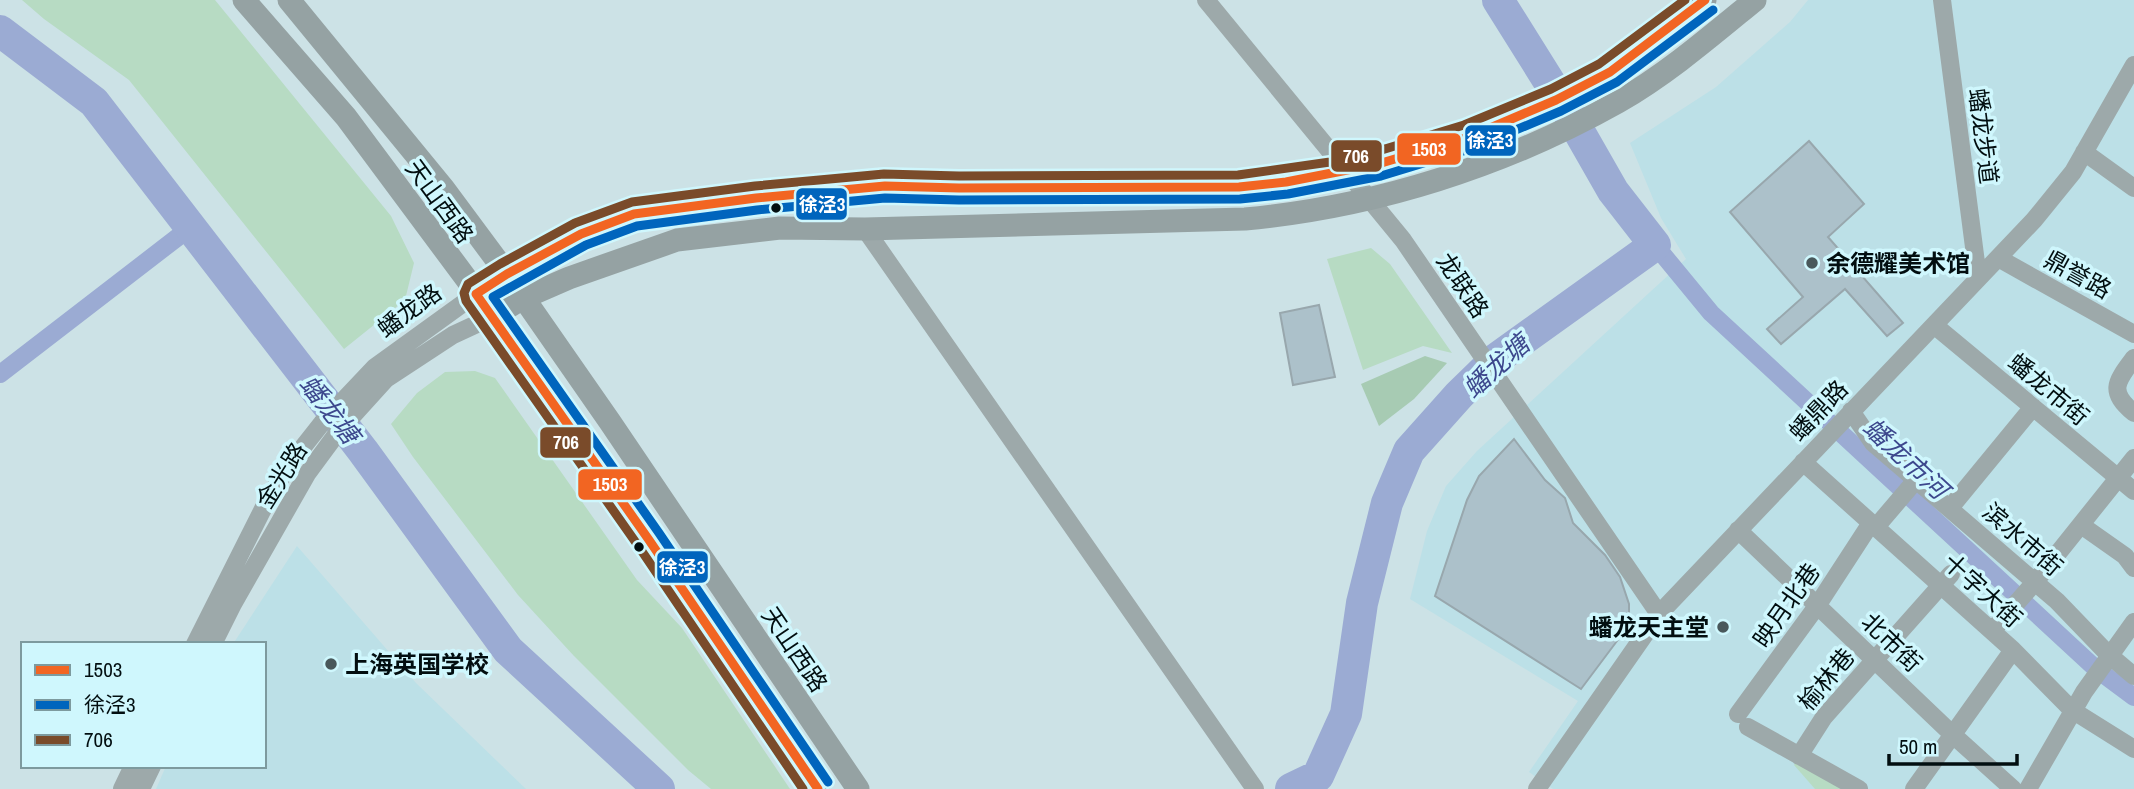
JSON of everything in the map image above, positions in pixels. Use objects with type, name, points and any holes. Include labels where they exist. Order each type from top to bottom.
[{"type":"main road","name":"天山西路","points":[[244,0],[346,117],[494,316],[818,789]]},
{"type":"main road","name":"天山西路","points":[[289,0],[444,189],[507,274],[858,789]]},
{"type":"main road","name":"蟠龙路","points":[[476,293],[581,234],[634,214],[757,198],[885,186],[1239,187],[1348,172],[1446,146],[1519,118],[1601,78],[1705,0]]},
{"type":"main road","points":[[494,316],[523,298],[569,278],[677,240],[780,229],[1244,219],[1297,214],[1446,179],[1537,142],[1619,101],[1692,52],[1755,0]]},
{"type":"street","name":"龙联路","points":[[1206,0],[1403,240],[1659,614]]},
{"type":"street","name":"蟠龙步道","points":[[1942,0],[1978,278]]},
{"type":"street","name":"蟠鼎路","points":[[1539,788],[1659,614],[2042,210],[2073,172],[2134,65]]},
{"type":"street","points":[[2084,152],[2134,188]]},
{"type":"street","points":[[865,229],[1255,789]]},
{"type":"street","name":"鼎誉路","points":[[1998,258],[2134,334]]},
{"type":"street","name":"蟠龙路","points":[[196,642],[269,497],[292,461],[322,423],[476,293]]},
{"type":"street","name":"金光路","points":[[215,642],[233,604],[307,474],[381,373],[494,316]]},
{"type":"street","name":"蟠龙市街","points":[[1934,325],[2134,491]]},
{"type":"street","points":[[2134,358],[2118,380],[2117,393],[2134,413]]},
{"type":"street","points":[[1950,508],[2033,407]]},
{"type":"street","name":"滨水市街","points":[[1851,411],[1873,443],[2057,601],[2109,655],[2134,676]]},
{"type":"street","points":[[1992,631],[2035,583],[2134,458]]},
{"type":"street","name":"十字大街","points":[[1803,462],[1873,525],[1946,580],[1992,631],[2072,710],[2134,749]]},
{"type":"street","name":"映月北巷","points":[[1799,756],[1743,720],[1873,525],[1916,481]]},
{"type":"street","points":[[2081,525],[2125,556],[2134,568]]},
{"type":"street","name":"北市街","points":[[1738,530],[2013,789]]},
{"type":"street","name":"榆林巷","points":[[1799,756],[1824,717],[1946,580]]},
{"type":"street","points":[[2028,789],[2072,710],[2134,622]]},
{"type":"street","points":[[1914,789],[2013,649]]},
{"type":"street","points":[[1799,756],[1859,789]]},
{"type":"street","points":[[122,789],[132,768]]},
{"type":"street","points":[[141,789],[151,768]]},
{"type":"shaded area","points":[[1808,0],[2134,0],[2134,789],[1553,789],[1529,772],[1578,701],[1410,599],[1427,531],[1446,486],[1477,451],[1686,259],[1661,218],[1630,143],[1716,87],[1790,22]]},
{"type":"shaded area","name":"上海英国学校","points":[[297,546],[416,683],[526,789],[156,789],[165,768],[266,768],[266,642],[234,642]]},
{"type":"green space","points":[[22,0],[215,0],[391,216],[414,263],[405,300],[344,349],[129,80]]},
{"type":"green space","points":[[1371,248],[1390,264],[1452,353],[1423,346],[1363,370],[1327,259]]},
{"type":"green space","points":[[1425,356],[1447,363],[1414,399],[1379,426],[1361,384]]},
{"type":"green space","points":[[475,371],[495,378],[637,580],[682,628],[790,789],[711,789],[688,770],[574,656],[518,595],[413,457],[391,424],[417,393],[445,372]]},
{"type":"green space","points":[[1798,758],[1854,789],[1815,789],[1794,765]]},
{"type":"building","name":"余德耀美术馆","points":[[1809,141],[1864,204],[1828,237],[1903,323],[1887,336],[1845,289],[1781,344],[1767,329],[1803,297],[1730,212]]},
{"type":"building","points":[[1319,305],[1335,377],[1293,385],[1280,313]]},
{"type":"building","points":[[1514,439],[1545,480],[1565,498],[1573,523],[1605,555],[1620,577],[1629,604],[1629,625],[1581,689],[1435,596],[1467,500],[1479,476]]},
{"type":"waterway","name":"蟠龙塘","points":[[1291,789],[1318,776],[1346,714],[1362,603],[1387,503],[1409,451],[1459,395],[1496,359],[1655,245],[1613,191],[1565,107],[1498,0]]},
{"type":"waterway","name":"蟠龙塘","points":[[0,31],[94,102],[363,451],[508,650],[659,789]]},
{"type":"waterway","points":[[0,374],[191,227]]},
{"type":"waterway","name":"蟠龙市河","points":[[1655,245],[1711,313],[2095,668],[2134,697]]},
{"type":"transit line","name":"706","points":[[803,789],[639,547],[466,301],[464,293],[468,284],[575,223],[632,202],[755,186],[884,174],[1238,175],[1330,162],[1375,152],[1464,125],[1551,89],[1599,64],[1685,0]]},
{"type":"transit line","name":"1503","points":[[818,789],[649,540],[476,294],[581,234],[634,214],[756,198],[885,186],[1239,187],[1286,182],[1378,164],[1469,137],[1556,100],[1610,72],[1705,0]]},
{"type":"transit line","name":"徐泾3","points":[[828,782],[659,533],[493,297],[586,245],[637,226],[757,210],[885,198],[1240,199],[1288,194],[1381,176],[1473,148],[1561,111],[1617,82],[1713,10]]},
{"type":"place","name":"余德耀美术馆","points":[[1812,263]]},
{"type":"place","name":"蟠龙天主堂","points":[[1723,627]]},
{"type":"place","name":"上海英国学校","points":[[331,664]]}]
